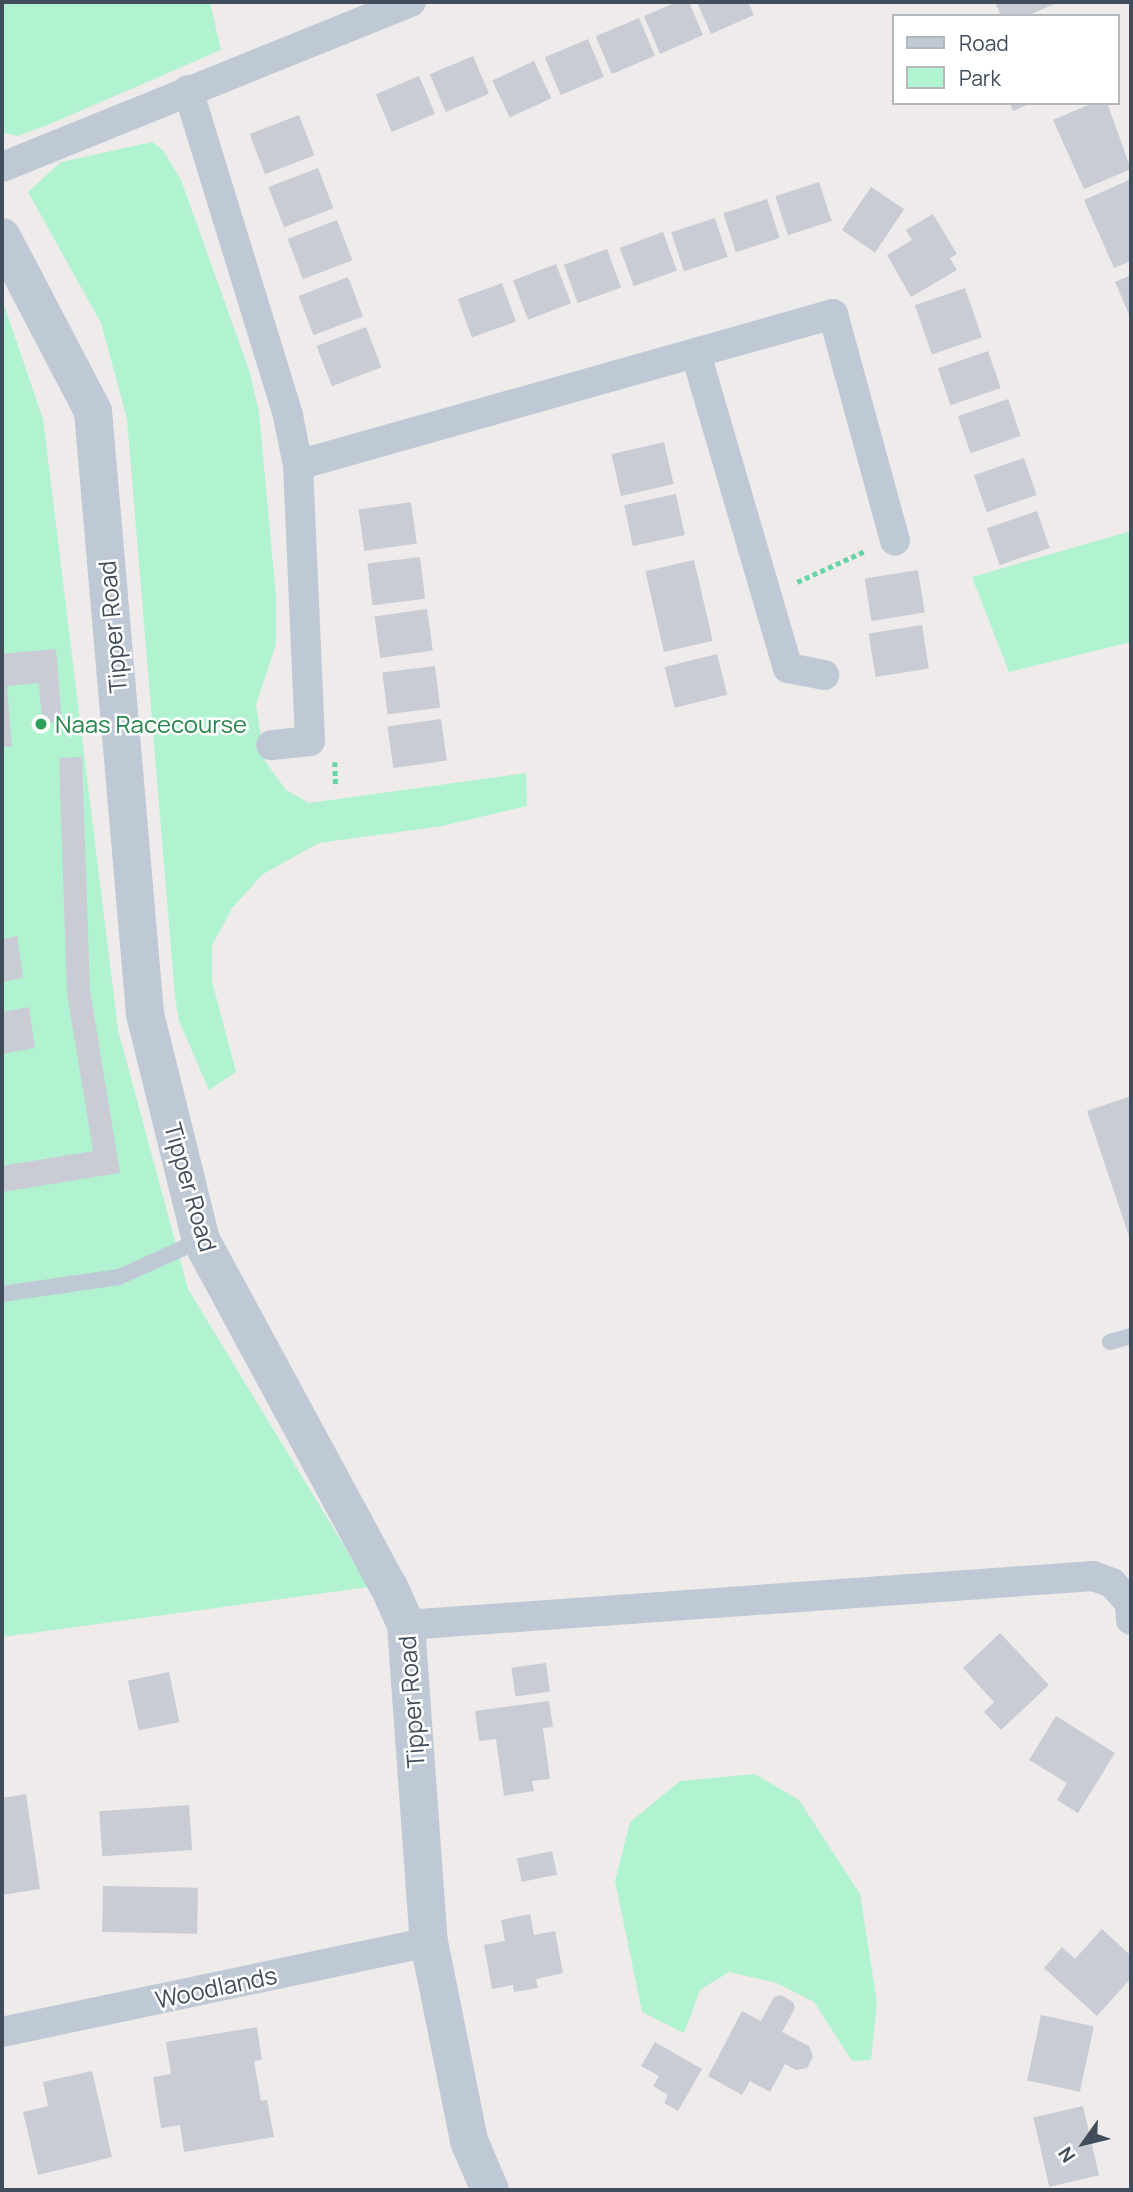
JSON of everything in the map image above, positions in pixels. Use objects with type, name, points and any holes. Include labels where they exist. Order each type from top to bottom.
[{"type":"street","points":[[2,167],[411,2]]},
{"type":"street","points":[[188,90],[288,416],[298,465],[310,741],[271,745]]},
{"type":"street","name":"Tipper Road","points":[[2,237],[93,411],[145,1014],[201,1240],[405,1625],[429,1942],[469,2141],[490,2190]]},
{"type":"street","points":[[298,465],[833,314],[895,541]]},
{"type":"street","points":[[696,354],[788,668],[824,676]]},
{"type":"street","points":[[405,1625],[1093,1576],[1112,1583],[1130,1602],[1131,1619]]},
{"type":"street","name":"Woodlands","points":[[2,2032],[429,1942]]},
{"type":"lane","points":[[2,1294],[119,1277],[201,1240]]},
{"type":"lane","points":[[1110,1342],[1131,1336]]},
{"type":"path","points":[[792,592],[798,581],[822,568],[895,541]]},
{"type":"green space","points":[[2,2],[210,2],[221,50],[50,124],[18,136],[4,133]]},
{"type":"green space","points":[[152,142],[163,150],[181,180],[249,370],[259,412],[276,597],[276,644],[256,705],[265,761],[286,790],[309,803],[526,773],[527,806],[442,826],[319,843],[263,874],[232,908],[212,946],[212,981],[236,1072],[209,1090],[179,1021],[175,997],[127,419],[101,323],[28,192],[61,162]]},
{"type":"green space","name":"Naas Racecourse","points":[[2,299],[43,419],[118,1030],[188,1289],[369,1587],[2,1637]]},
{"type":"green space","points":[[1131,531],[1131,642],[1009,672],[972,577]]},
{"type":"green space","points":[[755,1774],[799,1800],[860,1894],[877,2003],[871,2060],[852,2061],[814,2002],[777,1983],[729,1972],[700,1990],[684,2033],[642,2012],[615,1881],[630,1822],[680,1781]]},
{"type":"building","points":[[677,2],[689,2],[703,35],[660,54],[644,16]]},
{"type":"building","points":[[697,2],[748,2],[754,15],[711,34]]},
{"type":"building","points":[[995,2],[1059,2],[1032,14],[1000,14]]},
{"type":"building","points":[[639,18],[655,56],[612,74],[596,36]]},
{"type":"building","points":[[588,39],[604,77],[561,95],[545,57]]},
{"type":"building","points":[[473,56],[489,94],[446,112],[430,74]]},
{"type":"building","points":[[534,61],[551,98],[510,118],[492,80]]},
{"type":"building","points":[[419,76],[435,114],[392,132],[376,94]]},
{"type":"building","points":[[1011,105],[1027,105],[1013,111]]},
{"type":"building","points":[[1088,105],[1108,105],[1131,169],[1084,189],[1053,120]]},
{"type":"building","points":[[299,115],[314,155],[265,174],[250,134]]},
{"type":"building","points":[[318,168],[333,208],[284,227],[269,187]]},
{"type":"building","points":[[1131,179],[1131,261],[1114,268],[1084,200]]},
{"type":"building","points":[[819,182],[832,221],[788,235],[775,196]]},
{"type":"building","points":[[871,187],[904,209],[875,252],[842,230]]},
{"type":"building","points":[[767,199],[780,238],[736,252],[723,213]]},
{"type":"building","points":[[933,214],[957,254],[950,258],[957,270],[911,297],[887,255],[912,240],[906,230]]},
{"type":"building","points":[[715,218],[728,257],[684,271],[671,232]]},
{"type":"building","points":[[337,220],[352,260],[303,279],[288,239]]},
{"type":"building","points":[[663,232],[677,271],[634,286],[620,248]]},
{"type":"building","points":[[607,249],[621,288],[578,303],[564,265]]},
{"type":"building","points":[[556,264],[571,303],[528,320],[513,280]]},
{"type":"building","points":[[1131,275],[1131,319],[1115,282]]},
{"type":"building","points":[[348,277],[363,316],[314,335],[299,296]]},
{"type":"building","points":[[502,283],[516,322],[472,338],[458,299]]},
{"type":"building","points":[[965,288],[982,337],[932,354],[915,305]]},
{"type":"building","points":[[366,327],[381,367],[332,386],[317,346]]},
{"type":"building","points":[[988,351],[1001,388],[951,405],[938,368]]},
{"type":"building","points":[[1008,399],[1021,436],[971,453],[958,416]]},
{"type":"building","points":[[664,442],[674,484],[621,496],[611,454]]},
{"type":"building","points":[[1024,458],[1037,495],[987,512],[974,475]]},
{"type":"building","points":[[676,494],[685,535],[633,546],[624,505]]},
{"type":"building","points":[[411,502],[417,544],[364,551],[359,509]]},
{"type":"building","points":[[1037,511],[1050,548],[1000,565],[987,528]]},
{"type":"building","points":[[420,557],[425,599],[373,605],[367,563]]},
{"type":"building","points":[[694,560],[713,641],[664,652],[645,571]]},
{"type":"building","points":[[918,570],[925,612],[871,621],[865,578]]},
{"type":"building","points":[[427,609],[433,651],[380,658],[375,616]]},
{"type":"building","points":[[922,625],[929,668],[876,677],[869,633]]},
{"type":"building","points":[[56,649],[62,722],[42,723],[39,683],[7,686],[12,747],[2,747],[2,654]]},
{"type":"building","points":[[717,654],[727,695],[675,708],[665,667]]},
{"type":"building","points":[[435,666],[440,708],[388,714],[382,672]]},
{"type":"building","points":[[441,719],[447,761],[393,768],[388,727]]},
{"type":"building","points":[[82,757],[90,990],[120,1173],[2,1192],[2,1166],[93,1151],[67,994],[59,758]]},
{"type":"building","points":[[17,936],[23,978],[2,982],[2,939]]},
{"type":"building","points":[[29,1007],[35,1048],[2,1054],[2,1012]]},
{"type":"building","points":[[1131,1096],[1131,1242],[1087,1111]]},
{"type":"building","points":[[1000,1633],[1049,1685],[1001,1730],[984,1712],[994,1702],[963,1668]]},
{"type":"building","points":[[546,1663],[550,1692],[515,1697],[511,1668]]},
{"type":"building","points":[[169,1672],[180,1722],[139,1731],[128,1681]]},
{"type":"building","points":[[549,1701],[553,1727],[543,1728],[550,1779],[532,1781],[534,1791],[504,1796],[496,1739],[479,1741],[475,1711]]},
{"type":"building","points":[[1056,1716],[1115,1753],[1078,1813],[1057,1800],[1067,1783],[1029,1760]]},
{"type":"building","points":[[26,1794],[40,1889],[2,1895],[2,1798]]},
{"type":"building","points":[[189,1805],[192,1850],[102,1856],[99,1811]]},
{"type":"building","points":[[552,1851],[557,1874],[522,1882],[517,1858]]},
{"type":"building","points":[[103,1886],[198,1888],[197,1934],[102,1932]]},
{"type":"building","points":[[530,1914],[534,1935],[555,1931],[563,1973],[536,1979],[538,1988],[514,1992],[513,1985],[492,1989],[484,1945],[505,1941],[501,1920]]},
{"type":"building","points":[[1102,1929],[1131,1956],[1131,1978],[1097,2016],[1044,1968],[1062,1947],[1075,1959]]},
{"type":"building","points":[[781,1995],[793,2002],[795,2008],[782,2032],[809,2046],[813,2057],[807,2068],[796,2070],[785,2064],[770,2092],[750,2081],[742,2095],[708,2076],[742,2011],[761,2021],[774,1997]]},
{"type":"building","points":[[1041,2015],[1094,2026],[1080,2092],[1027,2081]]},
{"type":"building","points":[[257,2027],[262,2060],[254,2061],[261,2101],[267,2100],[274,2137],[184,2152],[180,2125],[161,2128],[153,2077],[171,2074],[166,2042]]},
{"type":"building","points":[[655,2042],[702,2069],[678,2111],[664,2103],[668,2095],[653,2086],[659,2076],[641,2066]]},
{"type":"building","points":[[92,2071],[112,2157],[38,2175],[23,2112],[48,2106],[43,2082]]},
{"type":"building","points":[[1083,2106],[1099,2175],[1049,2187],[1033,2117]]},
{"type":"place","name":"Naas Racecourse","points":[[41,724]]}]
